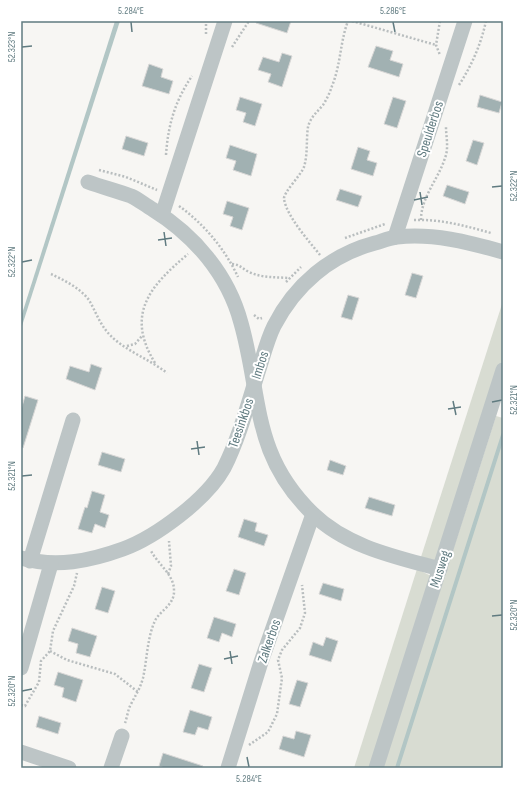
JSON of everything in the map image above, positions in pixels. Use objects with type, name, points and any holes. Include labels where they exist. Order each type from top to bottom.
[{"type":"street","points":[[162,215],[225,21]]},
{"type":"street","name":"Speulderbos","points":[[396,237],[465,21]]},
{"type":"street","name":"Teesinkbos","points":[[73,420],[26,559],[51,564],[76,562],[104,556],[136,544],[167,526],[201,496],[223,469],[237,438],[253,387],[241,323],[231,294],[219,272],[198,246],[162,215],[132,197],[88,182]]},
{"type":"street","name":"Imbos","points":[[440,569],[395,557],[358,544],[329,527],[313,514],[287,484],[272,456],[263,434],[253,387],[266,347],[281,315],[323,256],[341,255],[396,237],[423,237],[461,240],[503,252]]},
{"type":"street","name":"Musweg","points":[[376,768],[503,370]]},
{"type":"street","name":"Zalkerbos","points":[[228,768],[261,662],[313,514]]},
{"type":"street","points":[[21,668],[51,564]]},
{"type":"street","points":[[111,768],[122,736]]},
{"type":"street","points":[[21,752],[69,768]]},
{"type":"path","points":[[313,258],[323,256],[291,218],[284,199],[286,192],[297,181],[305,166],[308,126],[323,104],[333,84],[348,21]]},
{"type":"path","points":[[352,21],[436,45]]},
{"type":"path","points":[[456,91],[480,44],[486,21]]},
{"type":"path","points":[[423,237],[421,220],[423,203],[437,179],[446,156],[446,124]]},
{"type":"path","points":[[168,198],[196,221],[224,251],[241,282]]},
{"type":"path","points":[[340,240],[370,228],[400,221],[421,220],[458,224],[494,234]]},
{"type":"path","points":[[155,363],[142,336],[143,313],[151,291],[173,266],[198,246]]},
{"type":"path","points":[[285,284],[289,278],[307,262]]},
{"type":"path","points":[[232,264],[236,264],[249,272],[264,277],[289,278]]},
{"type":"path","points":[[51,274],[63,279],[82,292],[109,334],[127,347],[155,363],[166,373]]},
{"type":"path","points":[[252,309],[257,318],[261,319],[264,315]]},
{"type":"path","points":[[127,347],[135,344],[142,336]]},
{"type":"path","points":[[163,544],[175,537]]},
{"type":"path","points":[[168,574],[171,566],[169,541]]},
{"type":"path","points":[[145,554],[157,548]]},
{"type":"path","points":[[122,736],[130,706],[138,692],[154,621],[167,608],[174,597],[174,590],[168,574],[159,564],[151,551]]},
{"type":"path","points":[[21,705],[24,706],[34,693],[39,682],[41,661],[50,652],[52,631],[74,586],[75,573],[82,573]]},
{"type":"path","points":[[245,748],[268,732],[276,714],[282,678],[278,660],[282,650],[300,628],[305,613],[301,578]]},
{"type":"path","points":[[50,652],[67,660],[115,674],[138,692]]},
{"type":"shaded area","points":[[115,21],[120,21],[21,329],[21,317]]},
{"type":"shaded area","points":[[503,301],[503,358],[438,561],[421,557]]},
{"type":"shaded area","points":[[496,416],[503,418],[503,768],[383,768]]},
{"type":"shaded area","points":[[417,569],[433,577],[372,768],[354,768]]},
{"type":"building","points":[[256,21],[291,21],[287,33],[256,23]]},
{"type":"building","points":[[376,46],[393,51],[390,60],[403,64],[399,77],[368,67]]},
{"type":"building","points":[[282,53],[292,56],[282,87],[268,82],[271,74],[258,70],[263,57],[279,62]]},
{"type":"building","points":[[149,64],[163,69],[161,77],[173,81],[169,94],[142,86]]},
{"type":"building","points":[[480,95],[502,102],[499,113],[477,107]]},
{"type":"building","points":[[240,97],[262,104],[255,126],[243,122],[246,113],[236,110]]},
{"type":"building","points":[[393,97],[406,101],[397,128],[384,124]]},
{"type":"building","points":[[126,136],[148,143],[144,156],[122,149]]},
{"type":"building","points":[[473,140],[484,143],[477,165],[466,161]]},
{"type":"building","points":[[230,145],[257,154],[251,176],[233,170],[236,161],[226,158]]},
{"type":"building","points":[[358,147],[370,151],[367,160],[377,163],[373,176],[351,169]]},
{"type":"building","points":[[447,185],[469,192],[465,204],[443,196]]},
{"type":"building","points":[[340,189],[362,196],[358,207],[336,200]]},
{"type":"building","points":[[227,201],[249,208],[242,230],[230,226],[233,217],[223,214]]},
{"type":"building","points":[[412,273],[423,276],[416,298],[405,295]]},
{"type":"building","points":[[348,295],[359,298],[352,320],[341,317]]},
{"type":"building","points":[[91,364],[102,368],[95,390],[66,379],[70,366],[89,372]]},
{"type":"building","points":[[25,396],[38,400],[23,448],[21,447],[21,410]]},
{"type":"building","points":[[102,452],[125,459],[121,472],[98,465]]},
{"type":"building","points":[[330,460],[346,466],[343,475],[327,470]]},
{"type":"building","points":[[92,491],[105,495],[100,512],[109,515],[105,528],[95,524],[92,533],[78,529]]},
{"type":"building","points":[[369,497],[395,505],[392,516],[365,508]]},
{"type":"building","points":[[244,519],[257,523],[255,531],[268,535],[264,546],[238,537]]},
{"type":"building","points":[[234,569],[246,573],[239,595],[226,591]]},
{"type":"building","points":[[323,583],[344,589],[341,601],[319,594]]},
{"type":"building","points":[[102,587],[115,591],[108,613],[95,609]]},
{"type":"building","points":[[214,617],[236,624],[232,637],[222,633],[219,642],[207,638]]},
{"type":"building","points":[[72,628],[97,636],[90,657],[76,653],[78,644],[68,641]]},
{"type":"building","points":[[326,637],[338,641],[331,662],[309,655],[313,642],[323,646]]},
{"type":"building","points":[[199,664],[212,668],[204,692],[191,688]]},
{"type":"building","points":[[58,672],[83,680],[76,702],[62,697],[64,688],[54,685]]},
{"type":"building","points":[[297,680],[308,683],[300,707],[289,704]]},
{"type":"building","points":[[190,710],[212,717],[208,730],[198,727],[195,735],[183,732]]},
{"type":"building","points":[[39,716],[61,723],[58,734],[36,727]]},
{"type":"building","points":[[296,731],[311,735],[304,757],[279,749],[283,736],[294,739]]},
{"type":"building","points":[[163,753],[203,766],[202,768],[165,768],[159,766]]},
{"type":"waterway","points":[[397,768],[503,435]]}]
